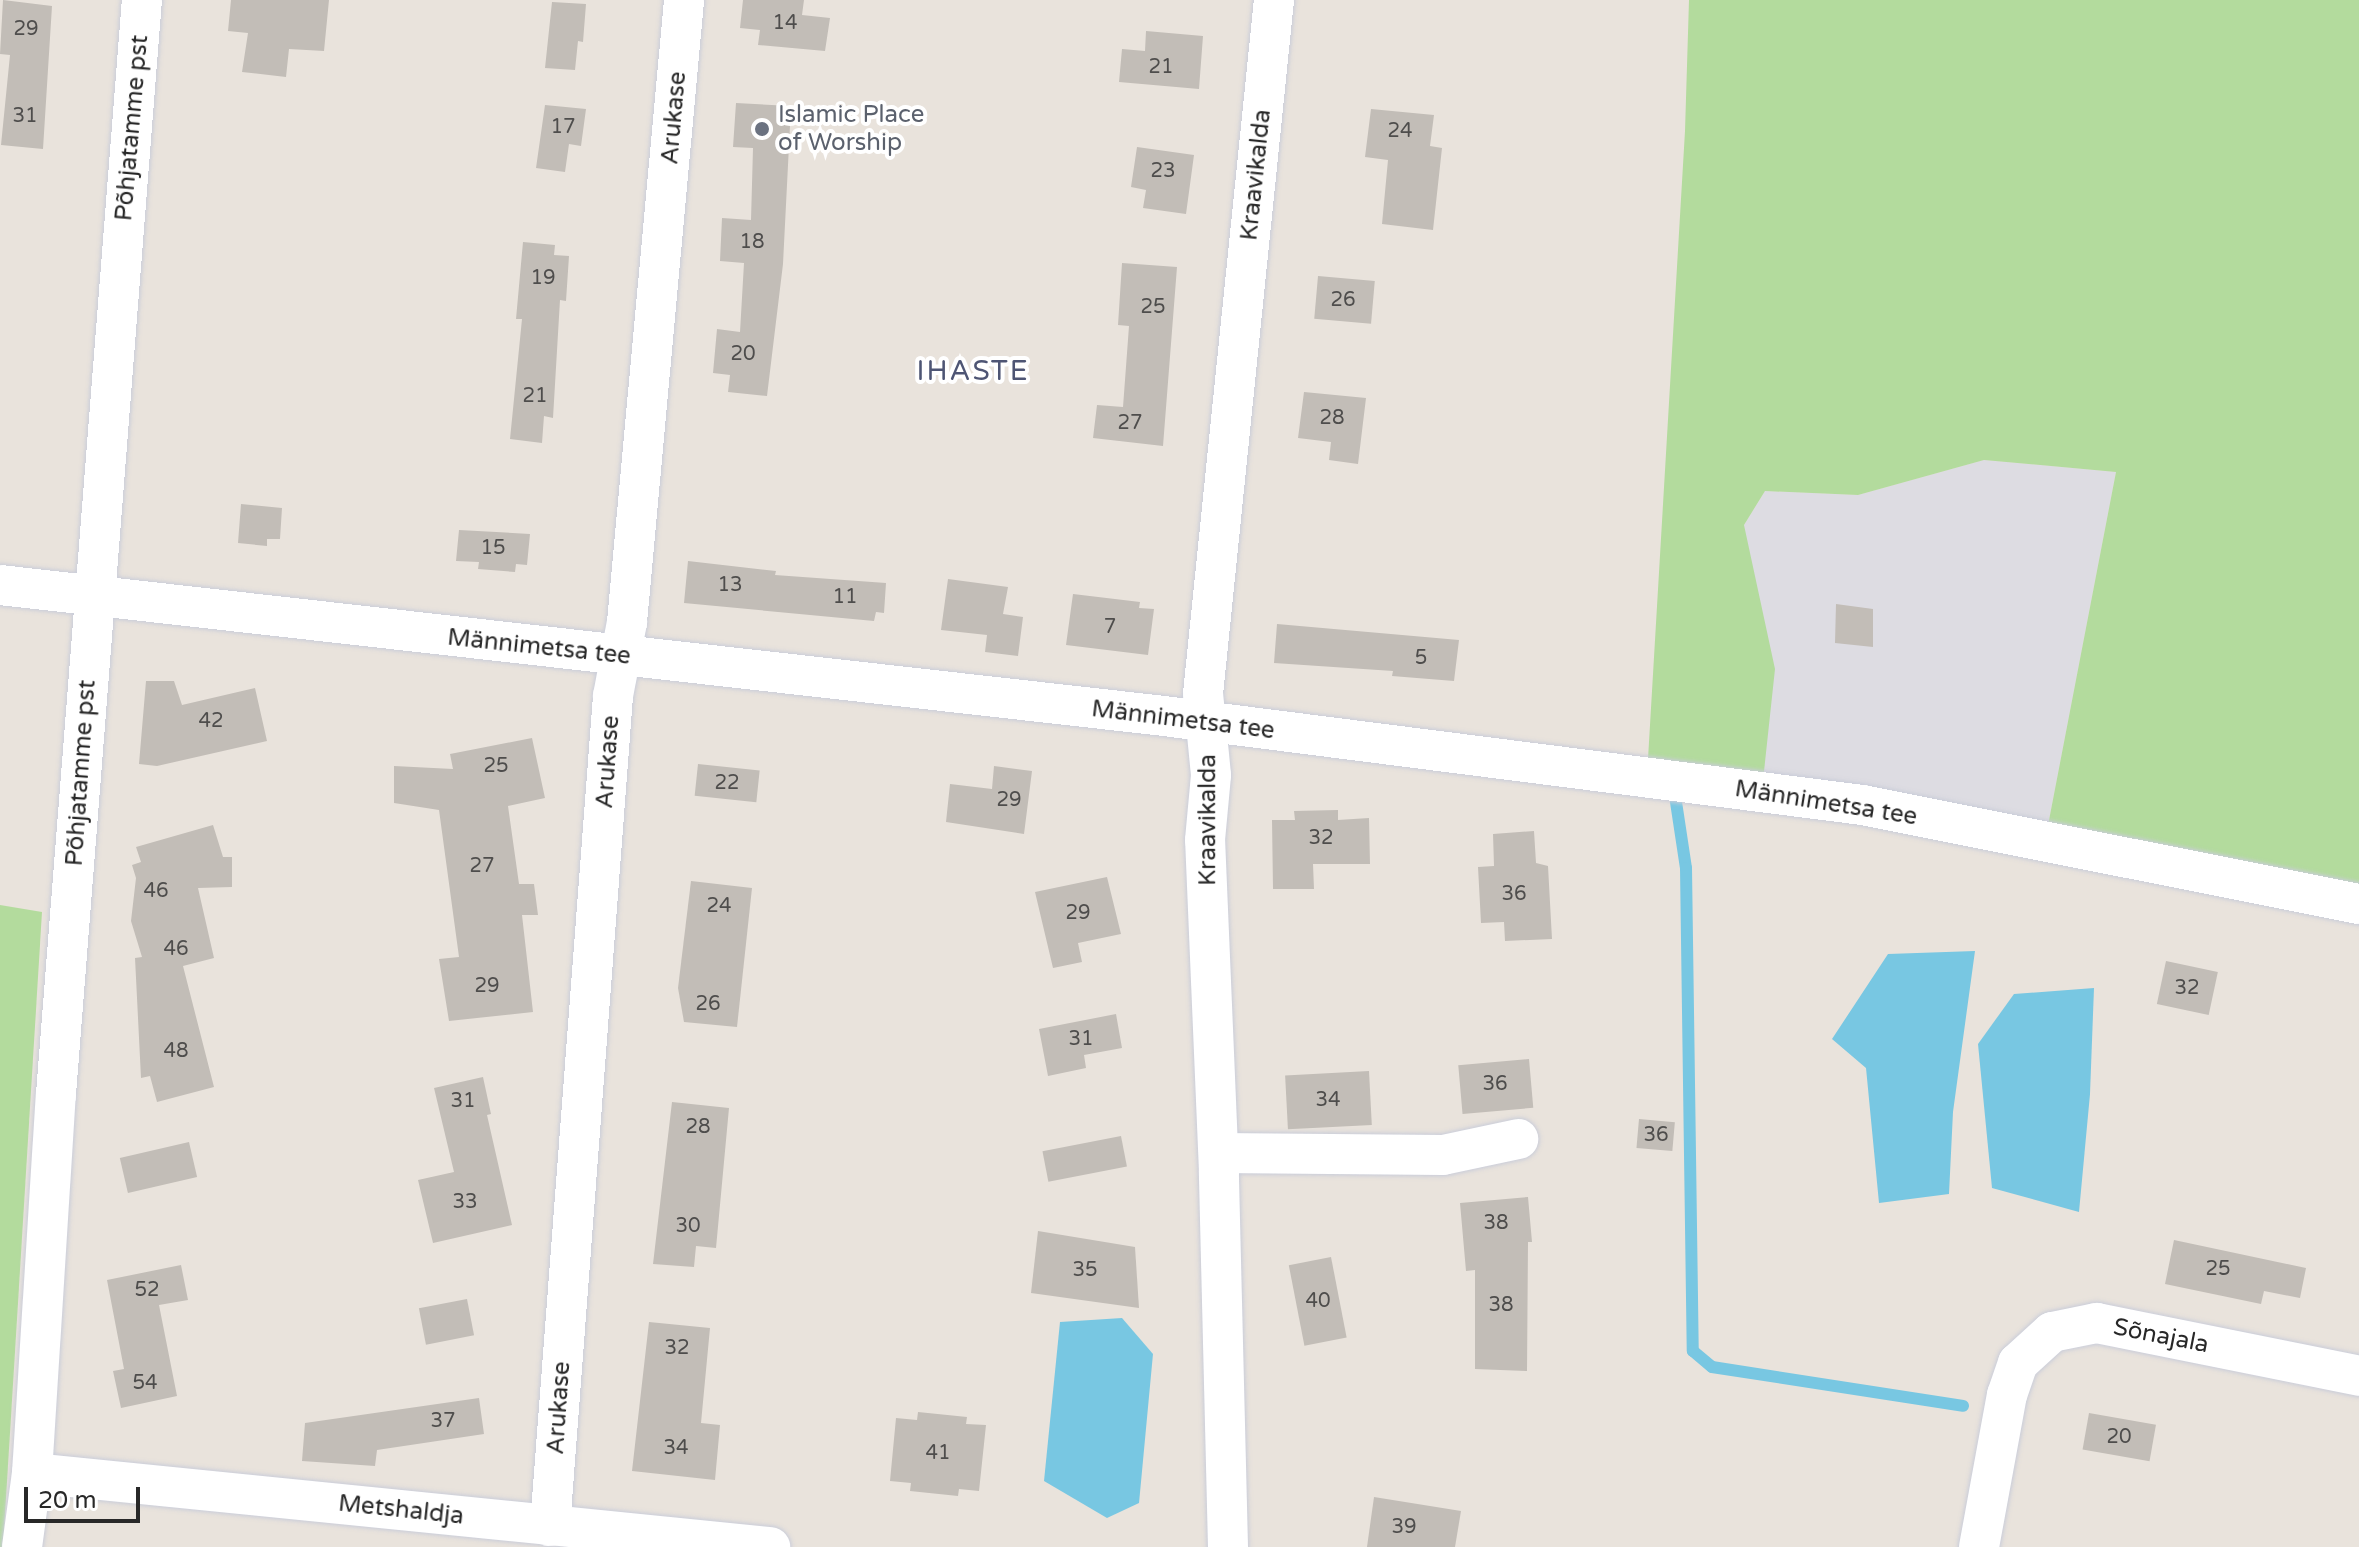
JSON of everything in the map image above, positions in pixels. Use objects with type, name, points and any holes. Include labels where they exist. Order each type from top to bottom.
[{"type":"street","name":"Põhjatamme pst","points":[[22,1547],[32,1473],[56,1094],[142,0]]},
{"type":"street","name":"Arukase","points":[[550,1526],[612,712],[621,656],[684,0]]},
{"type":"street","name":"Kraavikalda","points":[[1228,1547],[1219,1153],[1205,840],[1211,775],[1203,694],[1274,0]]},
{"type":"street","name":"Männimetsa tee","points":[[0,585],[1206,722],[1862,805],[2359,904]]},
{"type":"street","points":[[1219,1153],[1443,1155],[1518,1139]]},
{"type":"street","name":"Sõnajala","points":[[1979,1547],[2007,1395],[2018,1363],[2052,1332],[2097,1323],[2359,1376]]},
{"type":"street","name":"Metshaldja","points":[[32,1473],[770,1547]]},
{"type":"shaded area","points":[[1984,460],[2116,472],[2045,841],[1762,790],[1744,525],[1765,491],[1858,495]]},
{"type":"green space","points":[[1689,0],[2359,0],[2359,902],[2045,841],[2116,472],[1984,460],[1858,495],[1765,491],[1744,525],[1775,669],[1762,790],[1647,776],[1685,131]]},
{"type":"green space","points":[[0,905],[42,912],[3,1547],[0,1547]]},
{"type":"water","points":[[1975,951],[1953,1112],[1949,1194],[1879,1203],[1866,1068],[1832,1039],[1888,954]]},
{"type":"water","points":[[2094,988],[2090,1094],[2079,1212],[1992,1188],[1978,1044],[2014,994]]},
{"type":"water","points":[[1122,1318],[1153,1354],[1139,1503],[1107,1518],[1044,1481],[1060,1322]]},
{"type":"building","points":[[3,0],[52,6],[43,149],[1,145],[10,55],[0,54]]},
{"type":"building","points":[[231,0],[329,0],[324,51],[289,49],[286,77],[242,72],[248,33],[228,31]]},
{"type":"building","points":[[743,0],[804,0],[802,15],[830,18],[825,51],[758,45],[760,30],[740,28]]},
{"type":"building","points":[[552,2],[586,4],[583,42],[578,41],[575,70],[545,68]]},
{"type":"building","points":[[1146,31],[1203,36],[1199,89],[1119,82],[1122,49],[1145,51]]},
{"type":"building","points":[[736,103],[791,106],[783,264],[767,396],[728,392],[730,375],[713,373],[717,329],[740,332],[744,263],[720,261],[722,218],[751,220],[753,148],[733,147]]},
{"type":"building","points":[[545,105],[586,109],[581,146],[569,144],[565,172],[536,168]]},
{"type":"building","points":[[1371,109],[1434,115],[1430,146],[1442,148],[1433,230],[1382,224],[1388,160],[1365,157]]},
{"type":"building","points":[[1137,147],[1194,155],[1186,214],[1143,208],[1146,190],[1131,187]]},
{"type":"building","points":[[523,242],[555,245],[554,255],[569,256],[566,301],[560,300],[553,418],[544,416],[542,443],[510,439],[522,319],[516,319]]},
{"type":"building","points":[[1122,263],[1177,267],[1163,446],[1093,438],[1097,405],[1123,407],[1129,326],[1118,325]]},
{"type":"building","points":[[1318,276],[1375,281],[1371,324],[1314,319]]},
{"type":"building","points":[[1304,392],[1366,398],[1358,464],[1329,460],[1331,442],[1298,438]]},
{"type":"building","points":[[241,504],[282,508],[280,539],[267,539],[267,546],[238,543]]},
{"type":"building","points":[[459,530],[530,534],[527,565],[516,564],[515,572],[478,569],[479,562],[456,561]]},
{"type":"building","points":[[688,561],[776,571],[775,575],[886,583],[884,613],[876,612],[874,621],[684,603]]},
{"type":"building","points":[[948,579],[1008,587],[1003,614],[1023,617],[1018,656],[985,652],[987,635],[941,630]]},
{"type":"building","points":[[1073,594],[1140,602],[1139,608],[1154,609],[1148,655],[1066,645]]},
{"type":"building","points":[[1836,604],[1873,609],[1873,647],[1835,643]]},
{"type":"building","points":[[1277,624],[1459,640],[1454,681],[1392,676],[1393,671],[1274,663]]},
{"type":"building","points":[[146,681],[174,681],[182,705],[255,688],[267,741],[157,766],[139,764]]},
{"type":"building","points":[[532,738],[545,798],[508,806],[519,884],[534,884],[538,915],[522,915],[533,1012],[449,1021],[439,959],[459,957],[439,810],[394,803],[394,766],[453,769],[450,754]]},
{"type":"building","points":[[698,764],[760,770],[756,802],[695,796]]},
{"type":"building","points":[[994,766],[1032,771],[1024,834],[946,822],[950,784],[992,789]]},
{"type":"building","points":[[1338,810],[1338,820],[1369,818],[1370,864],[1313,864],[1314,889],[1273,889],[1272,820],[1295,820],[1294,811]]},
{"type":"building","points":[[213,825],[223,857],[232,857],[232,887],[198,888],[214,958],[183,966],[214,1087],[157,1102],[150,1076],[141,1078],[135,958],[142,957],[131,921],[136,878],[132,865],[141,862],[136,847]]},
{"type":"building","points":[[1534,831],[1536,863],[1548,866],[1552,939],[1505,941],[1504,922],[1481,923],[1478,867],[1494,866],[1493,834]]},
{"type":"building","points":[[1107,877],[1121,934],[1078,943],[1082,962],[1053,968],[1035,892]]},
{"type":"building","points":[[691,881],[752,888],[737,1027],[684,1022],[678,988]]},
{"type":"building","points":[[2166,961],[2218,972],[2209,1015],[2157,1004]]},
{"type":"building","points":[[1116,1014],[1122,1048],[1084,1055],[1086,1068],[1048,1076],[1039,1029]]},
{"type":"building","points":[[1529,1059],[1533,1108],[1463,1114],[1458,1065]]},
{"type":"building","points":[[1369,1071],[1372,1125],[1288,1129],[1285,1075]]},
{"type":"building","points":[[483,1077],[491,1114],[487,1115],[512,1225],[433,1243],[418,1180],[454,1172],[434,1088]]},
{"type":"building","points":[[672,1102],[729,1108],[716,1248],[696,1246],[694,1267],[653,1264]]},
{"type":"building","points":[[1639,1119],[1675,1122],[1672,1151],[1636,1148]]},
{"type":"building","points":[[1121,1136],[1127,1166],[1048,1182],[1042,1151]]},
{"type":"building","points":[[189,1142],[197,1177],[128,1193],[120,1158]]},
{"type":"building","points":[[1528,1197],[1532,1242],[1528,1242],[1527,1371],[1475,1369],[1475,1270],[1466,1271],[1460,1203]]},
{"type":"building","points":[[1038,1231],[1135,1247],[1139,1308],[1031,1293]]},
{"type":"building","points":[[2174,1240],[2306,1268],[2300,1298],[2264,1291],[2261,1304],[2165,1284]]},
{"type":"building","points":[[1331,1257],[1347,1337],[1304,1346],[1289,1265]]},
{"type":"building","points":[[181,1265],[188,1300],[159,1305],[177,1396],[121,1408],[113,1371],[124,1369],[107,1280]]},
{"type":"building","points":[[467,1299],[474,1335],[426,1345],[419,1308]]},
{"type":"building","points":[[649,1322],[710,1328],[701,1423],[720,1425],[715,1480],[632,1471]]},
{"type":"building","points":[[479,1398],[484,1434],[377,1450],[375,1466],[302,1461],[305,1423]]},
{"type":"building","points":[[918,1412],[967,1417],[966,1424],[986,1425],[979,1491],[959,1489],[958,1496],[910,1491],[911,1483],[890,1481],[896,1418],[917,1420]]},
{"type":"building","points":[[2089,1413],[2156,1425],[2150,1461],[2083,1449]]},
{"type":"building","points":[[1374,1497],[1461,1511],[1455,1547],[1367,1547]]},
{"type":"waterway","points":[[1676,802],[1686,868],[1693,1351],[1712,1367],[1963,1406]]},
{"type":"place","name":"Islamic Place of Worship","points":[[762,129]]},
{"type":"district","name":"IHASTE","points":[[973,371]]}]
